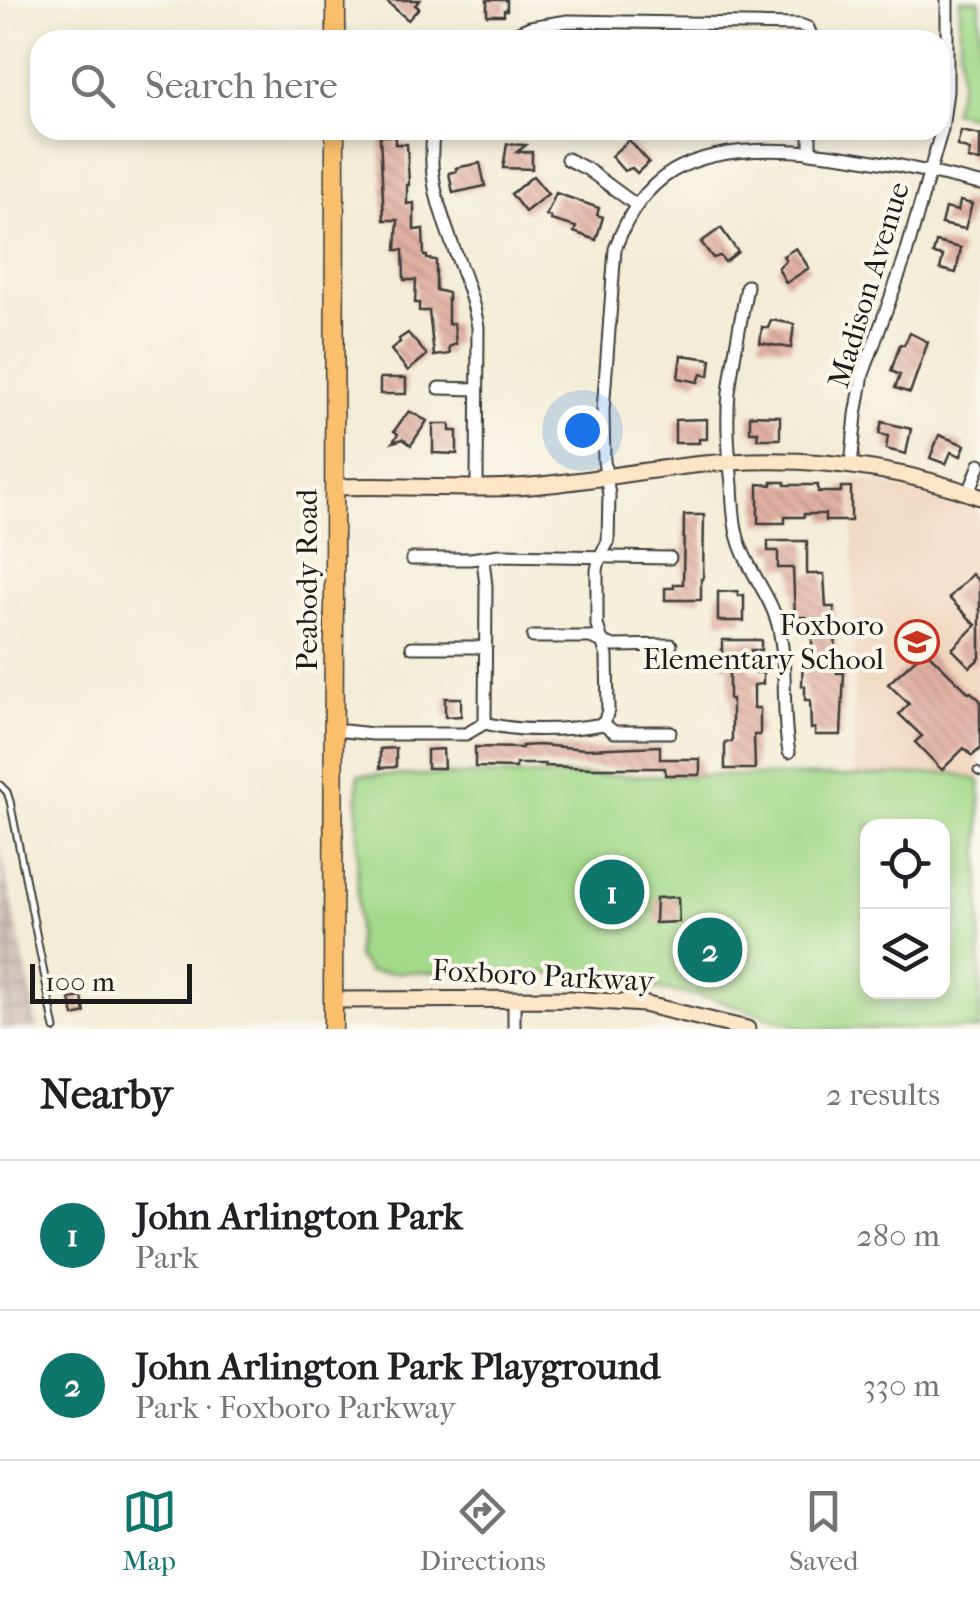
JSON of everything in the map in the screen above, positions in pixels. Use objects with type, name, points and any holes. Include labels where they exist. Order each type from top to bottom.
[{"type":"main road","points":[[336,0],[336,30]]},
{"type":"main road","name":"Peabody Road","points":[[334,1029],[335,140]]},
{"type":"street","name":"Madison Avenue","points":[[947,0],[947,30]]},
{"type":"street","points":[[523,30],[568,21],[800,24],[809,30]]},
{"type":"street","points":[[433,140],[430,162],[434,193],[478,327],[477,486]]},
{"type":"street","points":[[810,140],[810,153]]},
{"type":"street","name":"Madison Avenue","points":[[851,466],[864,374],[904,261],[939,140]]},
{"type":"street","points":[[604,724],[608,710],[608,656],[597,624],[600,556],[608,542],[603,411],[615,249],[636,205],[670,172],[692,161],[738,150],[854,157],[980,184]]},
{"type":"street","points":[[568,159],[636,205]]},
{"type":"street","points":[[746,286],[729,395],[736,534],[778,626],[789,752]]},
{"type":"street","points":[[440,388],[478,389]]},
{"type":"street","points":[[334,487],[538,486],[730,462],[803,462],[924,479],[974,495],[980,464]]},
{"type":"street","points":[[412,559],[483,559],[500,555],[670,558]]},
{"type":"street","points":[[483,559],[486,723]]},
{"type":"street","points":[[533,637],[590,637],[614,646],[671,645]]},
{"type":"street","points":[[412,648],[486,647]]},
{"type":"street","points":[[335,730],[466,734],[486,723],[504,728],[582,728],[604,724],[614,732],[670,732]]},
{"type":"street","points":[[514,998],[514,1029]]},
{"type":"street","name":"Foxboro Parkway","points":[[334,1000],[571,998],[643,1004],[747,1029]]},
{"type":"lane","points":[[0,784],[10,801],[56,1029]]},
{"type":"shaded area","name":"Foxboro Elementary School","points":[[853,478],[940,497],[980,511],[980,781],[954,773],[854,776]]},
{"type":"shaded area","points":[[0,843],[38,1029],[0,1029]]},
{"type":"green space","points":[[960,0],[980,0],[980,117],[952,111],[960,83]]},
{"type":"green space","points":[[954,773],[980,781],[980,1029],[805,1029],[714,999],[586,976],[369,972],[357,957],[358,775]]},
{"type":"building","points":[[385,0],[420,0],[415,5],[419,8],[408,20]]},
{"type":"building","points":[[487,0],[507,0],[504,15],[487,15]]},
{"type":"building","points":[[961,131],[980,135],[980,161],[968,159],[970,150],[957,146]]},
{"type":"building","points":[[380,140],[395,140],[395,144],[407,144],[407,204],[414,203],[414,230],[423,229],[424,256],[436,260],[436,290],[448,293],[448,324],[454,323],[456,344],[449,347],[450,354],[434,356],[429,311],[419,311],[419,303],[415,303],[416,280],[404,280],[403,250],[396,250],[398,220],[384,220]]},
{"type":"building","points":[[629,140],[649,162],[637,173],[632,168],[624,171],[611,156]]},
{"type":"building","points":[[507,144],[526,145],[517,152],[532,152],[532,169],[503,168]]},
{"type":"building","points":[[480,163],[485,186],[453,193],[449,173]]},
{"type":"building","points":[[533,176],[548,194],[525,212],[511,194]]},
{"type":"building","points":[[556,193],[599,208],[597,215],[603,217],[596,240],[574,232],[576,227],[546,216]]},
{"type":"building","points":[[960,201],[972,204],[965,229],[941,224],[945,208],[958,211]]},
{"type":"building","points":[[721,228],[738,252],[725,262],[720,256],[713,258],[701,242]]},
{"type":"building","points":[[936,242],[961,248],[956,273],[940,269],[943,256],[933,254]]},
{"type":"building","points":[[796,248],[809,268],[786,283],[778,268],[786,260],[783,256]]},
{"type":"building","points":[[771,320],[794,324],[791,348],[760,343],[762,327],[768,328]]},
{"type":"building","points":[[408,333],[427,355],[408,371],[391,350]]},
{"type":"building","points":[[910,333],[928,342],[910,393],[895,388],[900,375],[891,371],[900,344],[904,345]]},
{"type":"building","points":[[681,355],[711,359],[709,376],[701,374],[698,382],[678,378]]},
{"type":"building","points":[[380,378],[406,378],[406,394],[380,394]]},
{"type":"building","points":[[409,411],[427,421],[411,445],[403,439],[393,442],[398,434],[394,431]]},
{"type":"building","points":[[750,415],[780,416],[780,439],[757,439],[758,432],[750,432]]},
{"type":"building","points":[[707,419],[707,439],[675,443],[675,420]]},
{"type":"building","points":[[882,422],[911,429],[906,454],[886,449],[888,436],[879,434]]},
{"type":"building","points":[[433,424],[450,424],[450,431],[457,431],[457,454],[433,453]]},
{"type":"building","points":[[939,435],[965,445],[961,456],[951,452],[946,464],[930,458]]},
{"type":"building","points":[[758,484],[818,485],[818,492],[841,492],[841,487],[851,487],[851,521],[825,521],[825,514],[804,514],[785,517],[785,523],[758,523]]},
{"type":"building","points":[[684,515],[704,515],[701,600],[665,600],[665,588],[683,584]]},
{"type":"building","points":[[768,541],[807,541],[807,574],[824,574],[826,607],[834,607],[837,673],[844,673],[841,735],[815,735],[815,728],[811,729],[810,700],[805,700],[802,686],[803,655],[812,655],[812,634],[806,634],[806,617],[795,617],[793,568],[778,568],[778,551],[768,551]]},
{"type":"building","points":[[972,574],[980,583],[980,658],[970,667],[952,649],[976,625],[949,598]]},
{"type":"building","points":[[738,591],[738,596],[744,595],[744,621],[718,621],[718,592]]},
{"type":"building","points":[[722,640],[761,640],[761,650],[751,650],[751,672],[763,673],[763,684],[754,685],[754,708],[760,708],[760,735],[754,735],[755,769],[725,769],[725,742],[732,742],[732,699],[729,667],[722,666]]},
{"type":"building","points":[[925,650],[980,700],[980,749],[972,756],[964,748],[942,770],[915,742],[922,736],[899,714],[909,704],[888,684]]},
{"type":"building","points":[[445,698],[461,698],[461,716],[445,717]]},
{"type":"building","points":[[539,745],[586,749],[660,746],[660,759],[700,759],[700,771],[699,775],[665,775],[665,768],[545,764],[475,767],[475,747]]},
{"type":"building","points":[[396,748],[396,767],[380,768],[380,749]]},
{"type":"building","points":[[443,749],[444,768],[427,768],[427,750]]},
{"type":"building","points":[[678,897],[679,922],[655,923],[656,898]]},
{"type":"building","points":[[82,997],[85,1013],[74,1016],[70,999]]},
{"type":"place","name":"Foxboro Elementary School","points":[[917,642]]},
{"type":"place","name":"John Arlington Park","points":[[612,892]]},
{"type":"place","name":"John Arlington Park Playground","points":[[710,950]]}]
